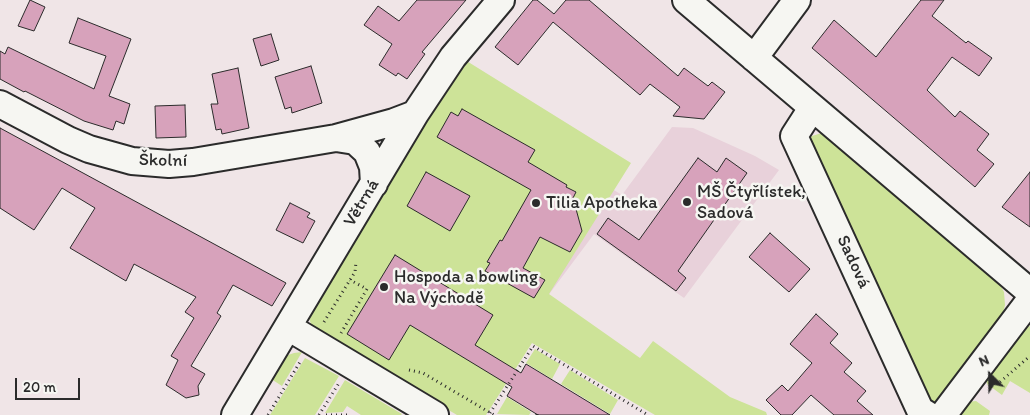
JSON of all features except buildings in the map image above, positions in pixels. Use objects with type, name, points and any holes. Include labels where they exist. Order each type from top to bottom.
[{"type":"street","name":"Větrná","points":[[235,415],[415,114],[453,57],[501,0]]},
{"type":"street","points":[[686,0],[1030,292]]},
{"type":"street","points":[[754,58],[797,0]]},
{"type":"street","name":"Školní","points":[[0,104],[89,149],[132,161],[153,164],[193,162],[336,138],[394,122],[415,114]]},
{"type":"street","name":"Sadová","points":[[812,108],[794,136],[920,410],[928,415]]},
{"type":"street","name":"Školní","points":[[336,138],[355,142],[367,152],[373,167],[374,184]]},
{"type":"street","points":[[942,415],[1030,300]]},
{"type":"street","points":[[288,327],[435,415]]},
{"type":"path","points":[[340,334],[367,289],[350,280]]},
{"type":"path","points":[[405,369],[423,373],[492,414],[533,346],[648,415]]},
{"type":"path","points":[[326,415],[348,415]]},
{"type":"shaded area","points":[[446,88],[622,195],[672,127],[693,128],[755,156],[779,170],[684,298],[594,234],[550,293],[534,319]]},
{"type":"green space","points":[[457,55],[631,163],[549,294],[640,358],[653,341],[730,397],[766,412],[767,415],[655,415],[532,343],[486,415],[457,415],[313,330],[307,312]]},
{"type":"green space","points":[[825,132],[997,279],[1004,292],[1005,305],[1002,317],[941,404],[931,404],[807,140],[812,136]]},
{"type":"green space","points":[[1030,326],[1030,393],[1010,381],[1002,395],[987,384],[985,376],[1021,329]]},
{"type":"green space","points":[[535,349],[560,364],[552,379],[526,363]]},
{"type":"green space","points":[[302,352],[282,386],[268,377],[285,356]]},
{"type":"green space","points":[[305,358],[339,376],[315,415],[270,415]]},
{"type":"green space","points":[[570,370],[618,400],[610,414],[561,384]]},
{"type":"green space","points":[[345,380],[402,414],[361,415],[347,406],[343,412],[325,413]]},
{"type":"green space","points":[[507,397],[531,412],[529,415],[497,414]]},
{"type":"green space","points":[[976,401],[990,411],[989,415],[956,415],[967,402]]},
{"type":"place","name":"MŠ Čtyřlístek, Sadová","points":[[687,202]]},
{"type":"place","name":"Tilia Apotheka","points":[[536,203]]},
{"type":"place","name":"Hospoda a bowling Na Východě","points":[[384,287]]}]
